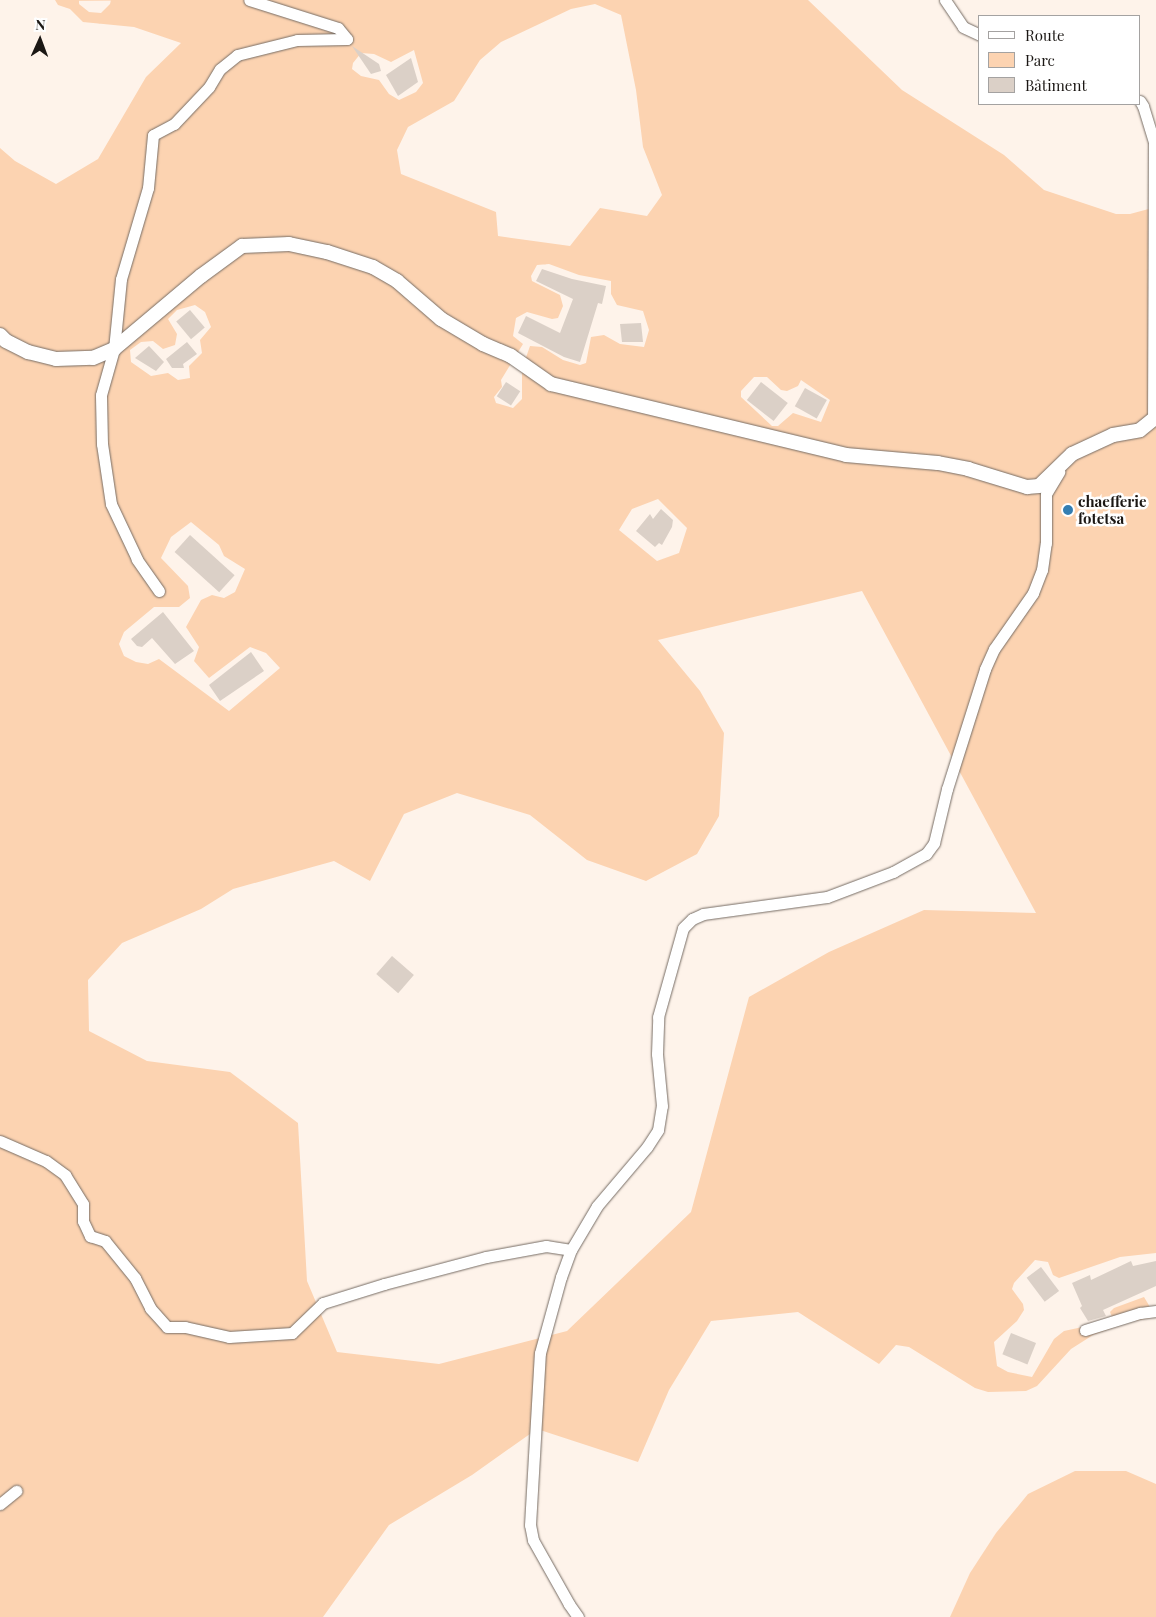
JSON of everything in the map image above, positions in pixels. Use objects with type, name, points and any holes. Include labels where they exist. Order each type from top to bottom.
[{"type":"street","points":[[159,591],[137,560],[111,504],[102,444],[101,395],[114,349],[121,279],[148,188],[153,135],[174,124],[209,87],[220,69],[237,55],[297,40],[347,39],[338,28],[249,0]]},
{"type":"street","points":[[945,0],[964,27],[978,34]]},
{"type":"street","points":[[0,335],[6,341],[28,352],[56,359],[93,358],[114,349],[201,276],[242,246],[289,244],[327,252],[373,268],[397,281],[441,319],[483,344],[511,356],[551,384],[846,455],[938,463],[968,469],[1027,487],[1039,486],[1072,454],[1113,435],[1140,430],[1155,418],[1154,141],[1141,103]]},
{"type":"street","points":[[578,1617],[533,1540],[530,1525],[540,1353],[571,1250],[597,1206],[648,1147],[658,1130],[662,1106],[656,1054],[658,1017],[683,928],[692,919],[703,914],[827,897],[912,863],[926,854],[934,843],[941,822],[947,789],[985,669],[994,649],[1034,593],[1042,570],[1046,543],[1044,510],[1046,494],[1051,482],[1072,454]]},
{"type":"street","points":[[0,1141],[46,1161],[65,1175],[83,1204],[83,1221],[90,1236],[105,1241],[134,1278],[150,1308],[167,1327],[185,1327],[229,1337],[292,1333],[323,1303],[384,1284],[486,1257],[546,1246],[571,1250]]},
{"type":"street","points":[[1085,1330],[1140,1313],[1156,1311]]},
{"type":"street","points":[[0,1504],[16,1491]]},
{"type":"green space","points":[[55,0],[79,0],[79,4],[89,12],[101,13],[110,4],[111,0],[808,0],[902,90],[1004,155],[1044,190],[1116,214],[1130,214],[1156,207],[1156,1253],[1120,1257],[1059,1278],[1053,1275],[1048,1262],[1035,1260],[1014,1283],[1012,1289],[1023,1304],[1024,1310],[1017,1321],[994,1342],[997,1366],[1008,1372],[1032,1377],[1054,1339],[1064,1331],[1101,1323],[1112,1317],[1110,1312],[1114,1308],[1144,1297],[1156,1317],[1129,1322],[1093,1335],[1071,1349],[1037,1386],[1026,1391],[988,1392],[975,1388],[909,1347],[896,1345],[879,1364],[798,1312],[711,1321],[669,1390],[638,1462],[537,1429],[472,1475],[389,1525],[323,1617],[0,1617],[0,148],[15,161],[56,184],[98,159],[146,77],[181,43],[134,27],[83,22],[70,9],[58,5]],"holes":[[[595,4],[621,15],[636,90],[643,147],[662,195],[647,216],[600,208],[570,246],[498,236],[496,212],[401,174],[397,150],[408,127],[454,101],[480,60],[501,42],[571,9]],[[414,50],[423,83],[416,92],[399,100],[389,94],[379,80],[361,76],[352,69],[353,63],[361,53],[374,54],[391,62]],[[549,264],[579,275],[611,281],[611,294],[617,305],[643,311],[649,330],[644,347],[620,344],[604,335],[591,337],[586,363],[580,365],[563,360],[542,347],[530,346],[522,369],[522,399],[513,408],[496,403],[494,397],[502,387],[501,380],[523,344],[513,336],[516,318],[527,312],[552,319],[558,318],[563,306],[560,295],[532,281],[531,276],[537,265]],[[195,305],[205,312],[211,327],[200,340],[202,353],[189,366],[190,378],[178,380],[168,373],[151,376],[131,362],[130,350],[141,342],[153,341],[163,349],[175,345],[177,334],[168,319],[177,310]],[[754,377],[767,377],[781,390],[787,391],[798,386],[801,380],[830,400],[821,422],[793,413],[778,426],[772,426],[741,397],[741,391]],[[658,499],[687,528],[679,553],[657,561],[619,530],[632,509]],[[191,522],[219,545],[224,556],[245,569],[235,592],[224,598],[212,595],[201,600],[186,627],[199,647],[194,661],[209,678],[250,647],[266,653],[280,668],[229,711],[159,659],[148,664],[136,662],[124,656],[119,644],[124,632],[154,607],[179,607],[190,598],[188,586],[161,558],[171,537]],[[862,591],[1036,913],[924,910],[829,952],[749,997],[691,1212],[567,1331],[439,1364],[337,1352],[307,1281],[298,1123],[230,1072],[147,1061],[89,1031],[88,980],[122,943],[201,909],[233,889],[334,861],[370,881],[404,814],[457,793],[530,815],[587,860],[646,881],[697,854],[719,816],[724,733],[700,691],[658,640]]]},
{"type":"green space","points":[[1075,1471],[1126,1471],[1156,1484],[1156,1617],[950,1617],[970,1573],[996,1533],[1028,1494]]},
{"type":"building","points":[[352,46],[379,64],[381,71],[371,74]]},
{"type":"building","points":[[411,58],[418,82],[398,96],[386,75]]},
{"type":"building","points":[[542,269],[572,279],[606,286],[602,304],[598,303],[580,362],[564,357],[518,333],[526,316],[560,333],[573,299],[536,281]]},
{"type":"building","points":[[190,310],[205,328],[191,339],[176,322]]},
{"type":"building","points":[[641,323],[643,342],[622,342],[620,324]]},
{"type":"building","points":[[187,342],[197,354],[183,364],[184,368],[172,368],[166,359]]},
{"type":"building","points":[[149,346],[164,362],[156,371],[135,358]]},
{"type":"building","points":[[506,382],[520,391],[511,406],[497,396]]},
{"type":"building","points":[[761,382],[788,403],[774,421],[747,400]]},
{"type":"building","points":[[805,388],[827,400],[817,418],[795,406]]},
{"type":"building","points":[[661,509],[673,520],[672,527],[662,545],[659,543],[655,547],[636,531],[650,514],[653,519]]},
{"type":"building","points":[[190,535],[235,575],[219,592],[175,552]]},
{"type":"building","points":[[163,612],[194,651],[175,664],[152,638],[142,647],[137,646],[131,639]]},
{"type":"building","points":[[251,652],[264,671],[220,701],[209,685]]},
{"type":"building","points":[[392,956],[414,975],[398,993],[376,974]]},
{"type":"building","points":[[1131,1261],[1133,1266],[1156,1261],[1156,1286],[1103,1310],[1106,1316],[1088,1321],[1080,1308],[1082,1306],[1072,1283],[1090,1275],[1091,1280]]},
{"type":"building","points":[[1041,1267],[1059,1291],[1045,1302],[1027,1278]]},
{"type":"building","points":[[1011,1333],[1036,1343],[1027,1364],[1002,1354]]},
{"type":"place","name":"chaefferie fotetsa","points":[[1068,510]]}]
